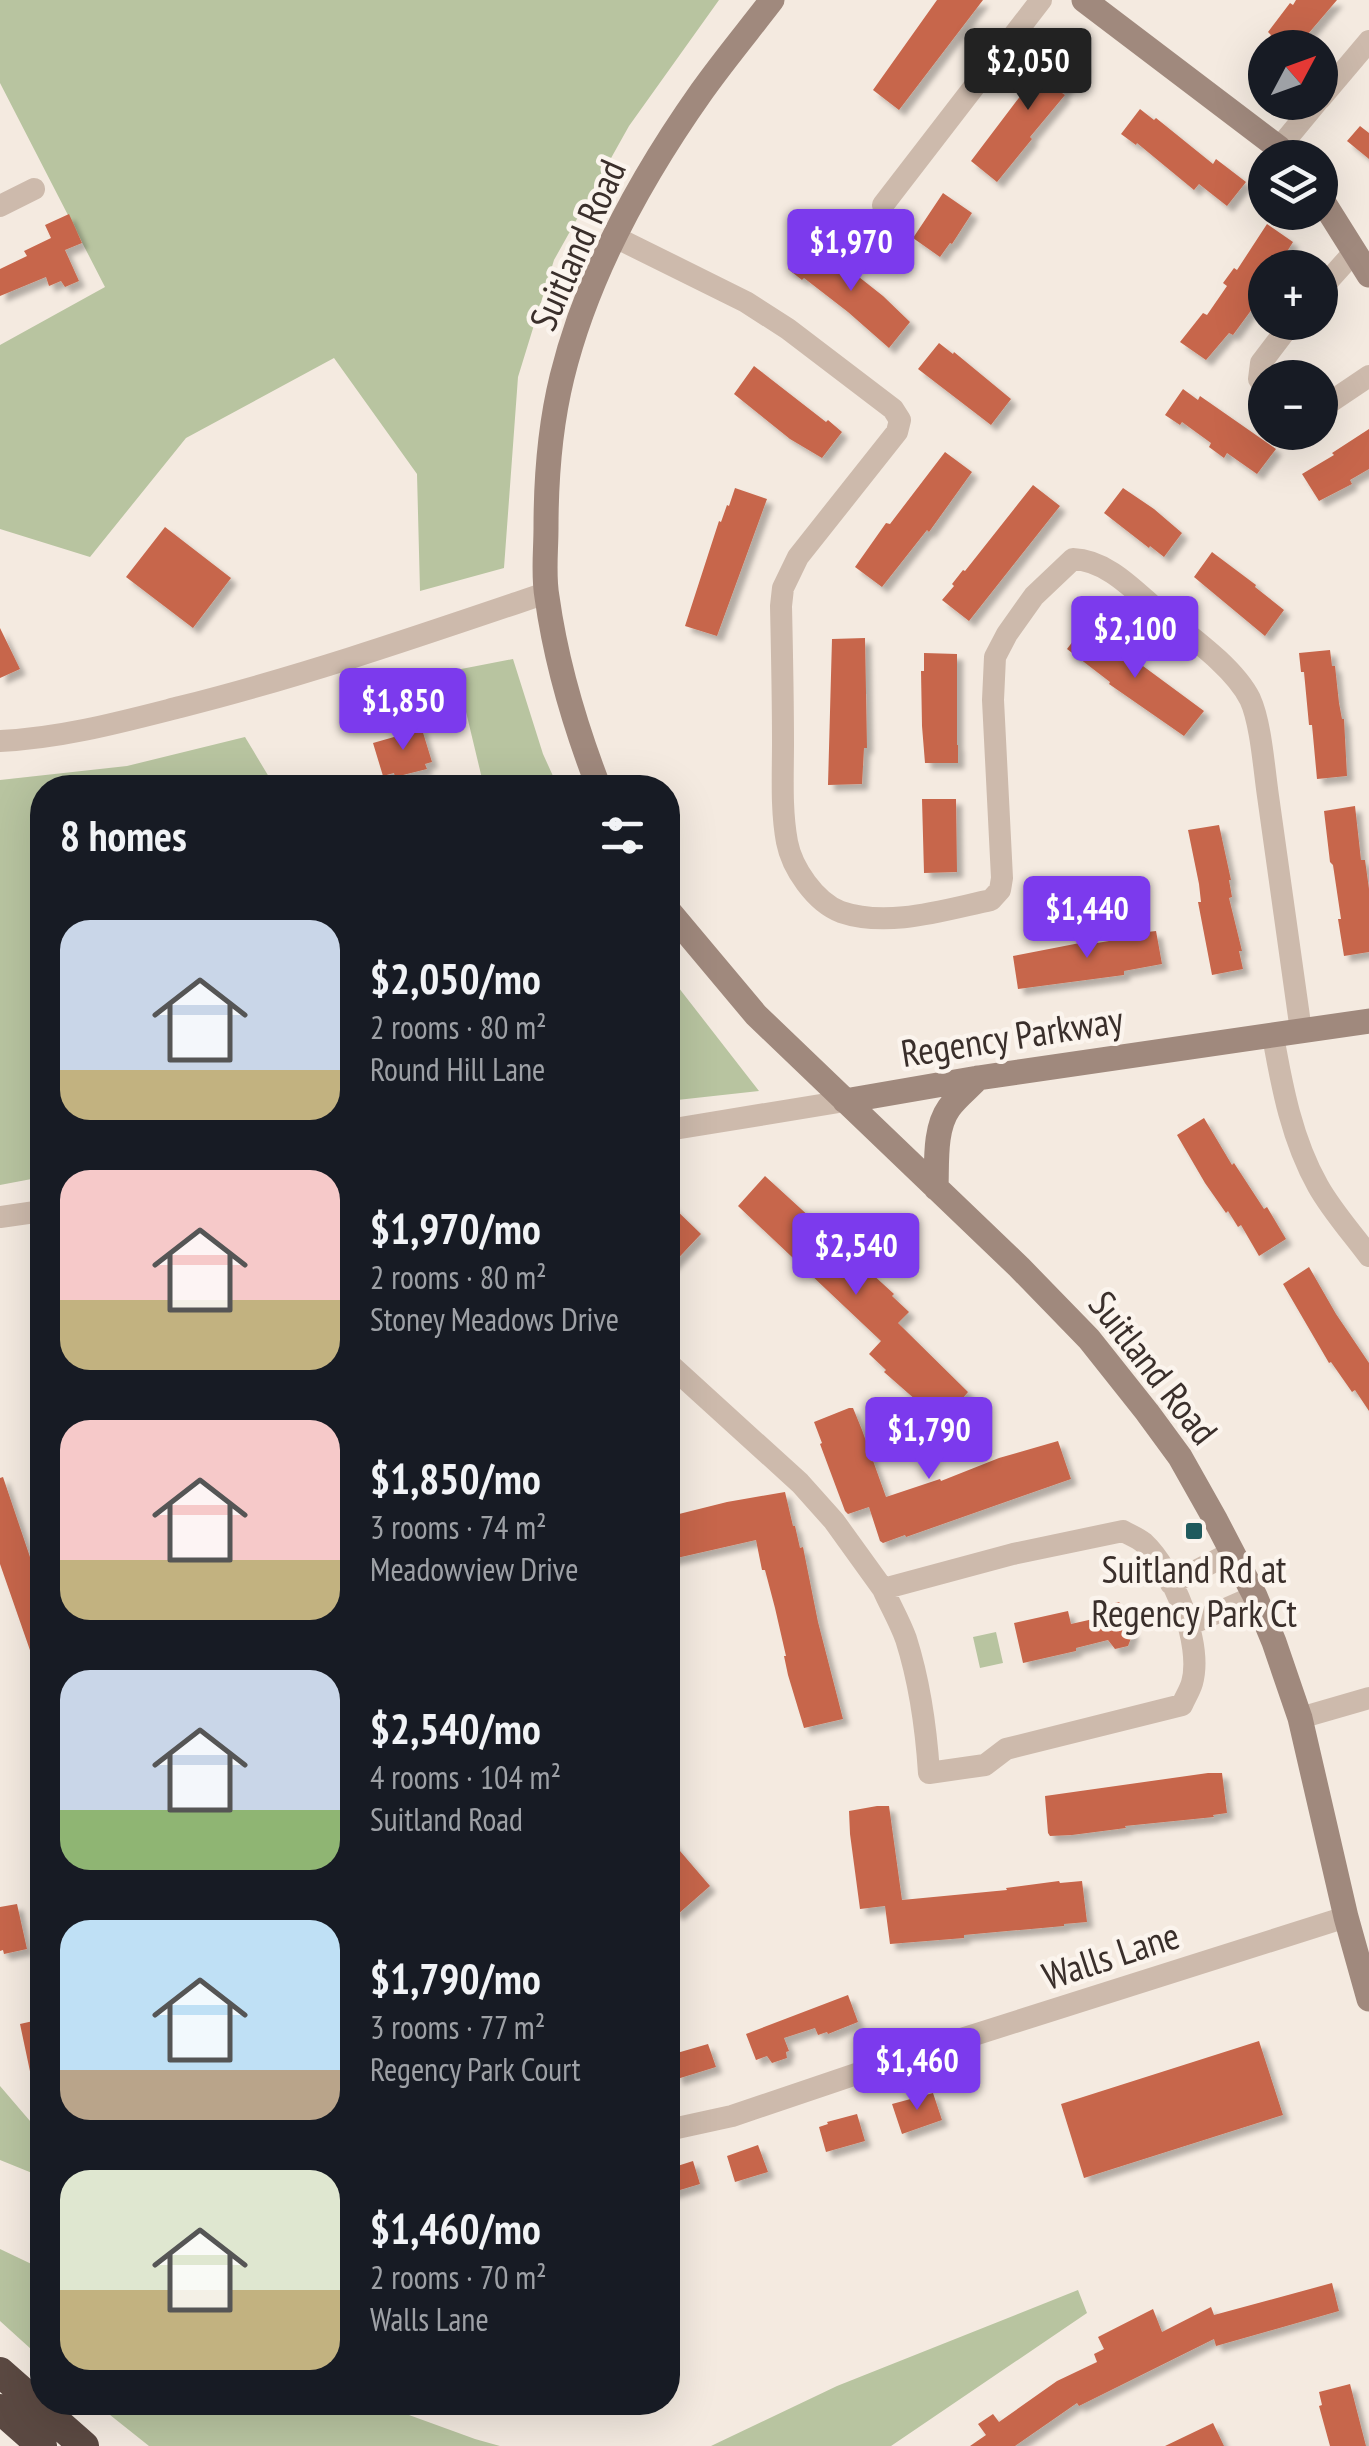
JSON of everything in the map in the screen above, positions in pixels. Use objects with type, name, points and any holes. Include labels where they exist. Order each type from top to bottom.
[{"type":"highway","points":[[0,2372],[30,2398]]},
{"type":"highway","points":[[0,2409],[42,2446]]},
{"type":"highway","points":[[49,2415],[84,2446]]},
{"type":"main road","name":"Suitland Road","points":[[594,775],[580,740],[546,593],[546,480],[562,378],[583,311],[615,237],[657,161],[702,92],[772,0]]},
{"type":"main road","points":[[1084,0],[1266,140]]},
{"type":"main road","points":[[1338,226],[1369,275]]},
{"type":"main road","name":"Suitland Road","points":[[680,924],[756,1015],[1020,1267],[1089,1339],[1180,1457],[1255,1596],[1274,1642],[1300,1718],[1369,1999]]},
{"type":"main road","name":"Regency Parkway","points":[[845,1101],[1369,1020]]},
{"type":"main road","points":[[936,1188],[940,1130],[947,1110],[978,1078]]},
{"type":"street","points":[[884,205],[1041,0]]},
{"type":"street","points":[[1338,78],[1369,42]]},
{"type":"street","points":[[0,206],[34,189]]},
{"type":"street","points":[[615,237],[746,302],[788,329],[893,410],[900,420],[896,432],[798,557],[782,588],[784,806],[788,845],[812,890],[839,911],[893,918],[991,900],[1000,890],[995,657],[1034,596],[1073,559],[1088,560],[1118,578],[1188,636],[1228,671],[1249,696],[1266,779],[1301,1031]]},
{"type":"street","points":[[1338,269],[1354,250]]},
{"type":"street","points":[[1263,360],[1278,340]]},
{"type":"street","points":[[1338,397],[1369,376]]},
{"type":"street","points":[[0,741],[86,731],[217,698],[546,593]]},
{"type":"street","points":[[1273,1036],[1285,1099],[1299,1144],[1318,1187],[1369,1256]]},
{"type":"street","name":"Regency Parkway","points":[[680,1128],[845,1101]]},
{"type":"street","points":[[0,1217],[30,1213]]},
{"type":"street","points":[[680,1374],[800,1483],[882,1588],[905,1636],[920,1690],[929,1773],[985,1765],[1006,1748],[1182,1705],[1192,1683],[1194,1655],[1189,1626],[1171,1584],[1142,1541],[1123,1531],[882,1588]]},
{"type":"street","points":[[1171,1584],[1232,1552]]},
{"type":"street","points":[[1189,1626],[1255,1596]]},
{"type":"street","points":[[1300,1718],[1369,1698]]},
{"type":"street","name":"Walls Lane","points":[[680,2127],[732,2116],[936,2046],[1346,1917]]},
{"type":"green space","points":[[0,0],[719,0],[629,126],[554,260],[518,377],[504,568],[420,591],[417,474],[334,358],[186,438],[90,557],[0,529],[0,345],[105,287],[0,83]]},
{"type":"green space","points":[[513,659],[553,775],[481,775],[456,670]]},
{"type":"green space","points":[[245,737],[268,775],[45,775],[127,766]]},
{"type":"green space","points":[[30,777],[30,1179],[0,1185],[0,780]]},
{"type":"green space","points":[[680,989],[759,1091],[680,1100]]},
{"type":"green space","points":[[996,1632],[1003,1663],[980,1668],[973,1637]]},
{"type":"green space","points":[[0,2086],[30,2121],[30,2172],[0,2160]]},
{"type":"green space","points":[[0,2249],[30,2263],[30,2348],[0,2321]]},
{"type":"green space","points":[[1078,2290],[1087,2313],[891,2446],[711,2446],[837,2386]]},
{"type":"green space","points":[[110,2415],[409,2415],[500,2446],[149,2446]]},
{"type":"building","points":[[937,0],[983,0],[899,110],[873,90]]},
{"type":"building","points":[[1296,0],[1337,0],[1311,30],[1270,30],[1290,3],[1293,5]]},
{"type":"building","points":[[1056,42],[1084,65],[997,182],[971,161],[1037,74]]},
{"type":"building","points":[[1140,109],[1213,164],[1216,159],[1246,182],[1227,206],[1199,184],[1194,190],[1121,134]]},
{"type":"building","points":[[1360,126],[1369,133],[1369,159],[1347,141]]},
{"type":"building","points":[[943,193],[972,213],[940,257],[913,238]]},
{"type":"building","points":[[69,214],[82,243],[65,250],[79,281],[65,287],[61,281],[49,286],[46,277],[0,296],[0,269],[51,238],[45,225]]},
{"type":"building","points":[[1263,230],[1276,230],[1293,242],[1288,250],[1250,250]]},
{"type":"building","points":[[809,243],[840,262],[910,322],[889,348],[848,312],[788,269]]},
{"type":"building","points":[[1248,253],[1248,315],[1206,360],[1180,342],[1203,313],[1207,315],[1227,286],[1223,283],[1234,268],[1237,270]]},
{"type":"building","points":[[939,343],[1011,399],[991,425],[918,369]]},
{"type":"building","points":[[754,366],[842,432],[822,458],[790,439],[734,394]]},
{"type":"building","points":[[1183,389],[1198,400],[1200,396],[1248,429],[1248,450],[1275,450],[1257,474],[1227,453],[1224,458],[1209,447],[1211,443],[1165,415]]},
{"type":"building","points":[[1369,429],[1369,469],[1350,480],[1352,484],[1319,501],[1302,474]]},
{"type":"building","points":[[945,452],[972,472],[929,532],[882,587],[855,567]]},
{"type":"building","points":[[1033,485],[1060,506],[969,621],[942,600]]},
{"type":"building","points":[[735,488],[767,499],[717,636],[685,626],[719,521]]},
{"type":"building","points":[[1123,488],[1182,533],[1164,557],[1104,513]]},
{"type":"building","points":[[165,527],[231,578],[193,628],[126,577]]},
{"type":"building","points":[[1212,552],[1284,610],[1265,636],[1194,577]]},
{"type":"building","points":[[1086,624],[1204,711],[1184,736],[1109,684],[1067,649]]},
{"type":"building","points":[[0,628],[20,669],[0,678]]},
{"type":"building","points":[[865,638],[867,748],[862,784],[828,785],[832,639]]},
{"type":"building","points":[[1330,650],[1344,719],[1347,776],[1317,779],[1299,653]]},
{"type":"building","points":[[924,653],[957,654],[958,763],[925,763],[921,671]]},
{"type":"building","points":[[421,726],[432,762],[425,764],[427,769],[383,775],[373,743],[401,735],[400,732]]},
{"type":"building","points":[[922,799],[956,799],[957,872],[924,873]]},
{"type":"building","points":[[1355,806],[1361,860],[1365,860],[1369,889],[1369,952],[1344,956],[1324,811]]},
{"type":"building","points":[[1219,825],[1243,969],[1212,975],[1188,830]]},
{"type":"building","points":[[1156,931],[1162,964],[1124,971],[1124,975],[1018,989],[1013,956]]},
{"type":"building","points":[[1204,1118],[1232,1165],[1264,1209],[1267,1207],[1286,1239],[1259,1256],[1241,1225],[1238,1227],[1226,1213],[1205,1183],[1177,1135]]},
{"type":"building","points":[[765,1176],[894,1294],[909,1312],[898,1323],[968,1392],[944,1421],[884,1372],[869,1354],[881,1341],[738,1206]]},
{"type":"building","points":[[680,1214],[701,1234],[680,1256]]},
{"type":"building","points":[[1309,1267],[1369,1363],[1369,1411],[1329,1363],[1283,1284]]},
{"type":"building","points":[[853,1408],[886,1497],[1058,1441],[1071,1479],[883,1543],[869,1507],[848,1514],[845,1511],[814,1422]]},
{"type":"building","points":[[3,1477],[30,1557],[30,1650],[0,1564]]},
{"type":"building","points":[[785,1492],[800,1548],[803,1547],[843,1719],[804,1728],[756,1540],[680,1557],[680,1514]]},
{"type":"building","points":[[1119,1602],[1128,1613],[1125,1623],[1133,1633],[1128,1646],[1115,1649],[1108,1640],[1023,1663],[1014,1623],[1068,1611],[1071,1624],[1102,1617],[1106,1605]]},
{"type":"building","points":[[1222,1773],[1227,1813],[1072,1835],[1048,1833],[1045,1796]]},
{"type":"building","points":[[889,1806],[902,1900],[1082,1881],[1087,1922],[890,1944],[885,1906],[860,1909],[850,1834],[849,1811]]},
{"type":"building","points":[[680,1851],[710,1886],[680,1912]]},
{"type":"building","points":[[17,1904],[27,1949],[4,1954],[0,1951],[0,1907]]},
{"type":"building","points":[[848,1995],[858,2022],[828,2034],[818,2035],[815,2028],[784,2038],[789,2051],[787,2058],[772,2063],[767,2056],[756,2060],[746,2034]]},
{"type":"building","points":[[30,2022],[30,2071],[20,2024]]},
{"type":"building","points":[[1259,2041],[1283,2115],[1084,2178],[1061,2104]]},
{"type":"building","points":[[708,2044],[716,2067],[680,2078],[680,2052]]},
{"type":"building","points":[[933,2093],[942,2120],[902,2134],[892,2104]]},
{"type":"building","points":[[857,2114],[865,2141],[826,2152],[819,2127]]},
{"type":"building","points":[[758,2145],[768,2172],[735,2182],[727,2156]]},
{"type":"building","points":[[693,2161],[700,2184],[680,2190],[680,2165]]},
{"type":"building","points":[[1332,2283],[1339,2311],[1216,2346],[1214,2339],[1079,2406],[1077,2403],[1015,2446],[970,2446],[986,2435],[978,2424],[993,2414],[999,2422],[1057,2381],[1097,2362],[1094,2354],[1104,2349],[1098,2337],[1153,2309],[1162,2332],[1211,2307],[1214,2315]]},
{"type":"building","points":[[1350,2384],[1366,2446],[1330,2446],[1319,2392]]},
{"type":"building","points":[[1213,2423],[1224,2446],[1165,2446]]},
{"type":"place","name":"Suitland Rd at Regency Park Ct","points":[[1194,1531]]}]
